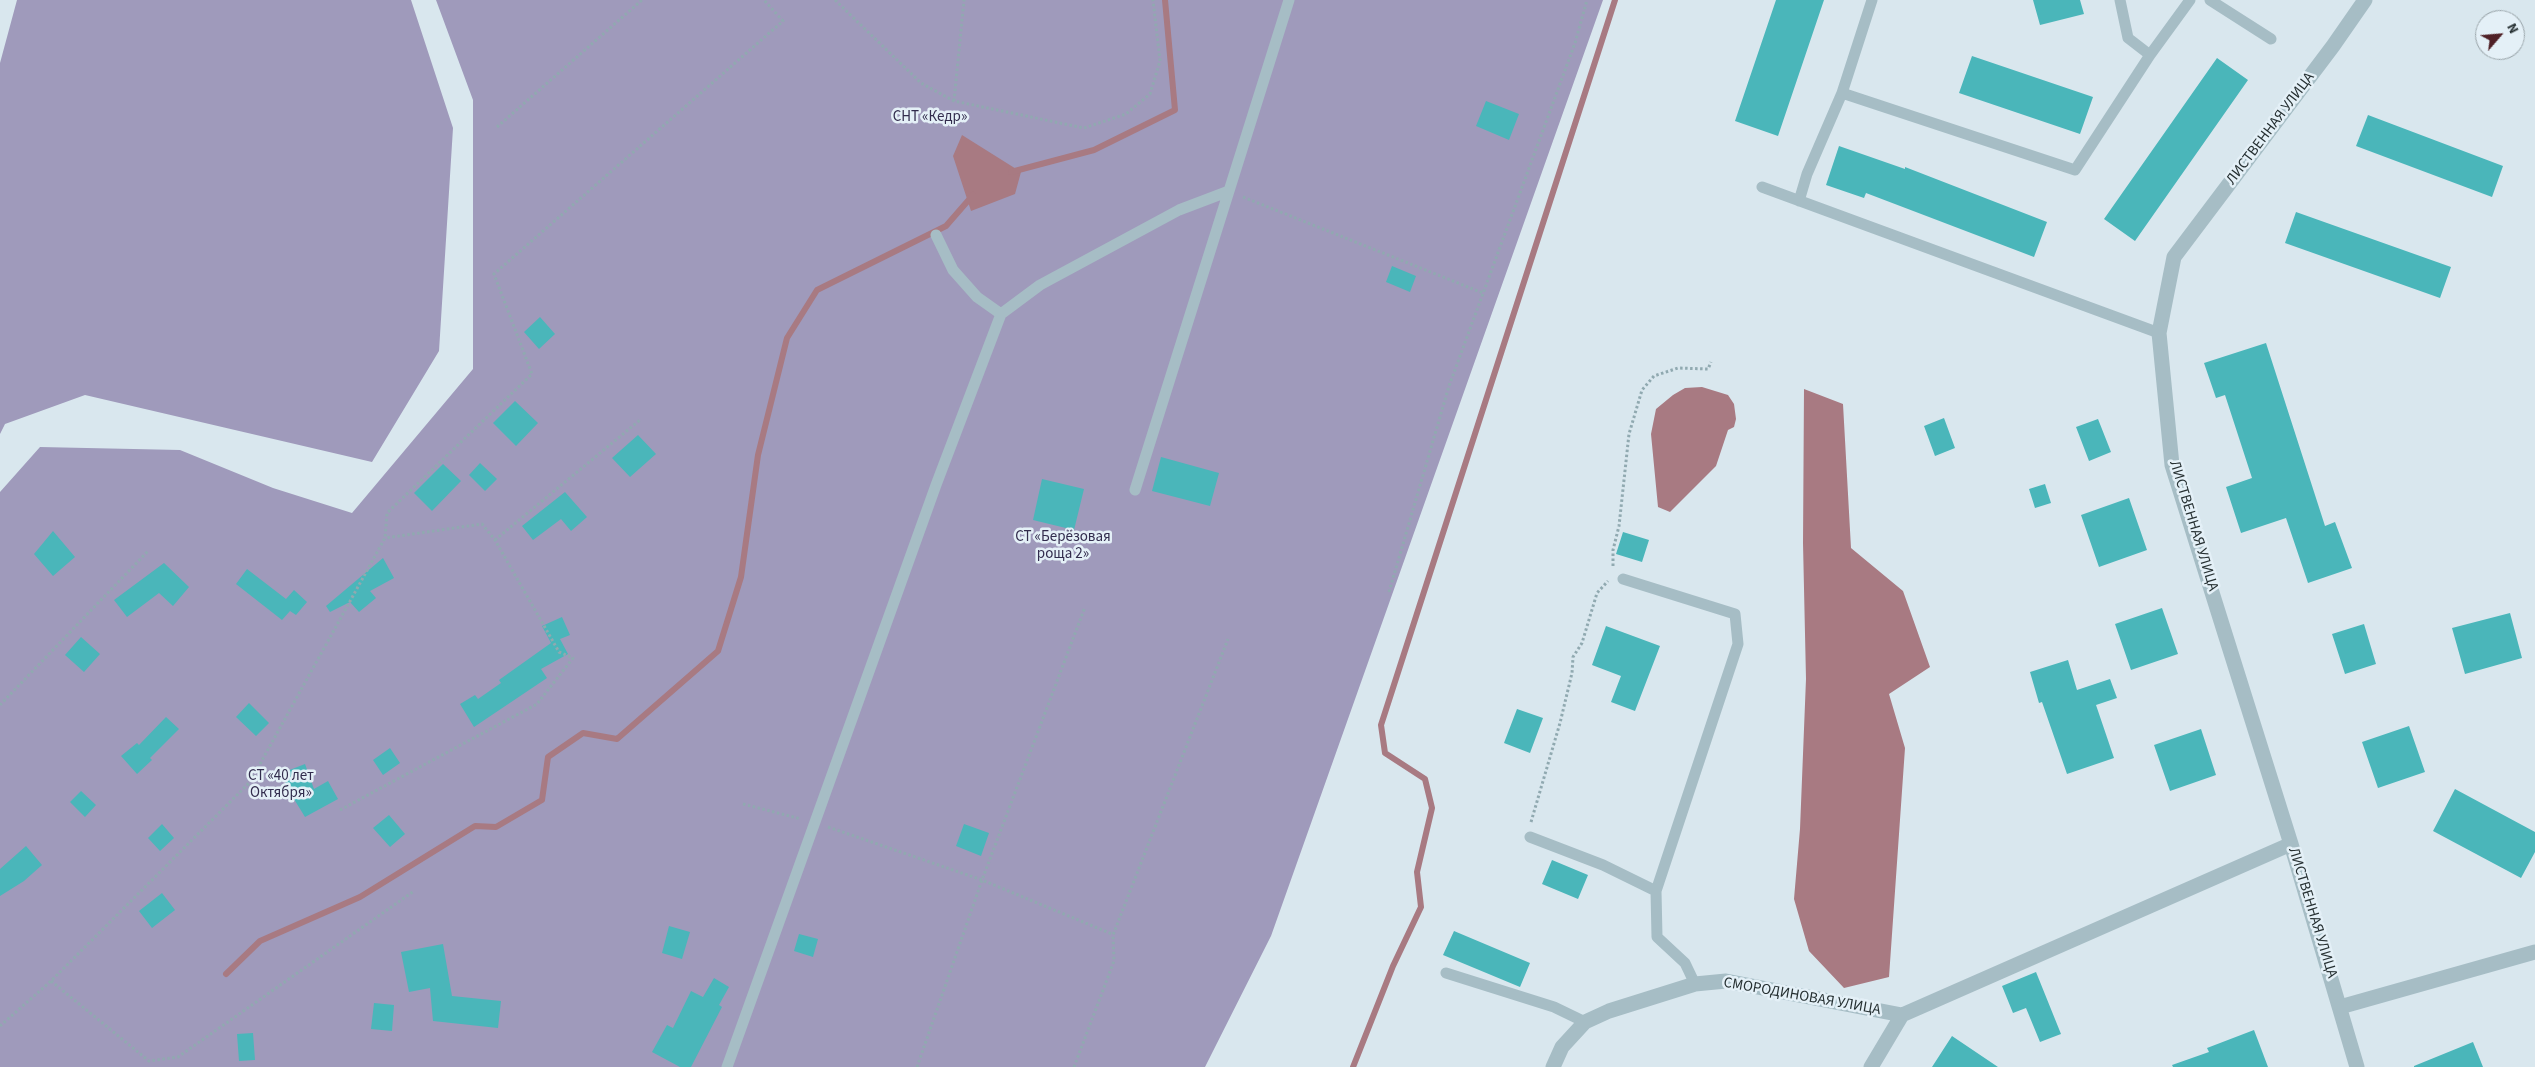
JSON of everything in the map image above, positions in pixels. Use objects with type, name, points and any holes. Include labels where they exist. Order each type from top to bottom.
[{"type":"street","name":"ЛИСТВЕННАЯ УЛИЦА","points":[[2357,1067],[2292,844],[2172,465],[2159,333],[2174,257],[2366,0]]},
{"type":"street","points":[[1870,1067],[1902,1015],[2292,844]]},
{"type":"street","points":[[2340,1007],[2535,952]]},
{"type":"street","name":"СМОРОДИНОВАЯ УЛИЦА","points":[[1553,1067],[1562,1046],[1585,1022],[1609,1010],[1695,984],[1726,981],[1902,1015]]},
{"type":"lane","points":[[1135,490],[1289,0]]},
{"type":"lane","points":[[1799,201],[1807,174],[1842,93],[1872,0]]},
{"type":"lane","points":[[2120,0],[2128,38],[2150,55]]},
{"type":"lane","points":[[1842,93],[2075,170],[2150,55],[2190,0]]},
{"type":"lane","points":[[2210,0],[2271,39]]},
{"type":"lane","points":[[1762,187],[2159,333]]},
{"type":"lane","points":[[728,1067],[814,822],[1001,314],[1040,285],[1179,210],[1228,191]]},
{"type":"lane","points":[[936,235],[953,270],[977,297],[1001,314]]},
{"type":"lane","points":[[1624,579],[1735,614],[1738,644],[1656,891],[1657,937],[1685,963],[1695,984]]},
{"type":"lane","points":[[1530,837],[1603,865],[1656,891]]},
{"type":"lane","points":[[1446,973],[1554,1007],[1585,1022]]},
{"type":"path","points":[[497,127],[642,0]]},
{"type":"path","points":[[0,1026],[51,981],[250,782],[385,538],[387,514],[532,374],[494,274],[783,21],[764,0]]},
{"type":"path","points":[[835,0],[921,83],[954,101],[1084,128],[1126,114],[1150,94],[1160,61],[1153,0]]},
{"type":"path","points":[[954,101],[964,0]]},
{"type":"path","points":[[1389,592],[1449,386],[1575,43],[1587,0]]},
{"type":"path","points":[[1228,191],[1483,293]]},
{"type":"path","points":[[1612,570],[1615,562],[1613,550],[1620,526],[1629,434],[1642,390],[1654,376],[1678,368],[1708,370],[1711,362]]},
{"type":"path","points":[[496,540],[640,420]]},
{"type":"path","points":[[340,810],[537,704],[573,658],[559,652],[496,540],[482,524],[385,538]]},
{"type":"path","points":[[0,705],[149,550]]},
{"type":"path","points":[[1530,837],[1529,827],[1560,722],[1572,673],[1573,656],[1582,643],[1597,593],[1609,579]]},
{"type":"path","points":[[916,1067],[982,880],[1085,607]]},
{"type":"path","points":[[1074,1067],[1114,961],[1113,934],[1228,639]]},
{"type":"path","points":[[744,804],[814,822],[982,880],[1113,934]]},
{"type":"path","points":[[51,981],[149,1061],[178,1057],[414,891]]},
{"type":"green space","points":[[17,0],[411,0],[453,128],[439,351],[372,462],[85,395],[5,424],[0,434],[0,63]]},
{"type":"green space","points":[[436,0],[1603,0],[1271,936],[1205,1067],[0,1067],[0,492],[40,447],[180,450],[273,488],[352,513],[473,369],[473,100]]},
{"type":"shaded area","points":[[962,135],[1021,172],[1015,194],[971,211],[953,156]]},
{"type":"shaded area","points":[[1702,387],[1728,395],[1734,404],[1736,419],[1734,427],[1728,430],[1716,466],[1670,512],[1658,507],[1651,434],[1656,409],[1685,388]]},
{"type":"shaded area","points":[[1804,389],[1843,404],[1851,548],[1903,591],[1930,667],[1889,694],[1905,748],[1889,977],[1844,988],[1809,951],[1794,899],[1800,829],[1806,679],[1803,543]]},
{"type":"building","points":[[1776,0],[1824,0],[1778,136],[1735,121]]},
{"type":"building","points":[[2033,0],[2080,0],[2084,14],[2040,25]]},
{"type":"building","points":[[1972,56],[2093,97],[2080,134],[1959,93]]},
{"type":"building","points":[[2217,58],[2248,80],[2135,241],[2104,219]]},
{"type":"building","points":[[1486,101],[1519,114],[1509,140],[1476,126]]},
{"type":"building","points":[[2368,115],[2503,166],[2492,197],[2356,146]]},
{"type":"building","points":[[1839,146],[1905,169],[1905,167],[2047,222],[2034,257],[1866,193],[1864,198],[1826,185]]},
{"type":"building","points":[[2296,212],[2451,267],[2440,298],[2285,243]]},
{"type":"building","points":[[1392,266],[1416,276],[1410,292],[1386,282]]},
{"type":"building","points":[[540,317],[555,334],[539,349],[524,332]]},
{"type":"building","points":[[2266,343],[2325,526],[2335,522],[2352,568],[2308,583],[2286,518],[2241,533],[2226,487],[2252,478],[2225,395],[2216,398],[2204,363]]},
{"type":"building","points":[[515,401],[538,423],[516,446],[493,423]]},
{"type":"building","points":[[1944,418],[1955,448],[1935,456],[1924,426]]},
{"type":"building","points":[[2098,419],[2111,452],[2089,461],[2076,427]]},
{"type":"building","points":[[638,435],[656,454],[630,477],[612,458]]},
{"type":"building","points":[[1161,457],[1219,473],[1210,506],[1152,491]]},
{"type":"building","points":[[480,463],[497,479],[485,491],[469,475]]},
{"type":"building","points":[[443,464],[461,481],[432,511],[414,493]]},
{"type":"building","points":[[1042,479],[1084,489],[1074,530],[1033,520]]},
{"type":"building","points":[[2045,484],[2051,503],[2035,508],[2029,489]]},
{"type":"building","points":[[565,492],[587,517],[571,531],[561,519],[533,540],[522,526]]},
{"type":"building","points":[[2129,498],[2147,550],[2099,567],[2081,515]]},
{"type":"building","points":[[53,531],[75,557],[53,576],[34,554]]},
{"type":"building","points":[[1623,532],[1649,540],[1642,562],[1616,554]]},
{"type":"building","points":[[383,558],[394,578],[370,591],[376,598],[359,612],[350,602],[330,612],[326,606]]},
{"type":"building","points":[[164,563],[189,587],[173,606],[159,593],[127,617],[114,600]]},
{"type":"building","points":[[247,569],[286,599],[294,590],[307,602],[296,615],[290,611],[282,620],[236,584]]},
{"type":"building","points":[[2162,608],[2178,654],[2131,670],[2115,624]]},
{"type":"building","points":[[2510,613],[2522,658],[2465,674],[2452,628]]},
{"type":"building","points":[[562,617],[570,635],[560,639],[568,654],[541,669],[547,678],[474,727],[460,704],[475,695],[478,699],[501,683],[499,680],[551,643],[542,626]]},
{"type":"building","points":[[2364,624],[2376,664],[2345,674],[2332,634]]},
{"type":"building","points":[[1606,626],[1660,646],[1635,711],[1611,702],[1621,676],[1592,665]]},
{"type":"building","points":[[81,637],[100,654],[84,672],[65,655]]},
{"type":"building","points":[[2068,660],[2077,690],[2110,679],[2117,698],[2096,705],[2114,758],[2067,774],[2042,702],[2039,703],[2030,672]]},
{"type":"building","points":[[249,703],[269,723],[256,736],[236,717]]},
{"type":"building","points":[[1517,709],[1543,718],[1530,753],[1504,743]]},
{"type":"building","points":[[166,717],[179,729],[137,774],[121,756],[137,743],[139,745]]},
{"type":"building","points":[[2409,726],[2425,772],[2378,788],[2362,742]]},
{"type":"building","points":[[2201,729],[2216,775],[2170,791],[2154,745]]},
{"type":"building","points":[[390,748],[400,763],[383,775],[373,760]]},
{"type":"building","points":[[305,764],[314,789],[328,781],[338,799],[305,817],[289,791],[282,773]]},
{"type":"building","points":[[2455,789],[2535,832],[2535,852],[2521,878],[2433,831]]},
{"type":"building","points":[[81,791],[96,805],[85,817],[70,802]]},
{"type":"building","points":[[389,815],[405,834],[390,847],[373,828]]},
{"type":"building","points":[[162,824],[174,838],[160,851],[148,838]]},
{"type":"building","points":[[964,824],[989,833],[981,856],[956,846]]},
{"type":"building","points":[[26,846],[42,865],[24,881],[0,896],[0,869]]},
{"type":"building","points":[[1552,860],[1588,875],[1578,899],[1542,884]]},
{"type":"building","points":[[162,893],[175,910],[152,928],[139,911]]},
{"type":"building","points":[[669,926],[690,932],[682,959],[662,953]]},
{"type":"building","points":[[1454,931],[1530,963],[1520,987],[1443,955]]},
{"type":"building","points":[[799,934],[818,939],[813,957],[794,951]]},
{"type":"building","points":[[443,944],[452,996],[501,1001],[498,1028],[433,1021],[430,988],[409,992],[401,952]]},
{"type":"building","points":[[2036,972],[2061,1034],[2040,1042],[2026,1008],[2013,1013],[2002,986]]},
{"type":"building","points":[[714,978],[729,987],[719,1005],[722,1007],[691,1067],[680,1067],[652,1052],[667,1025],[673,1028],[691,991],[703,997]]},
{"type":"building","points":[[374,1003],[394,1005],[392,1031],[371,1029]]},
{"type":"building","points":[[2254,1030],[2268,1067],[2173,1067],[2172,1065],[2209,1052],[2207,1048]]},
{"type":"building","points":[[253,1033],[255,1060],[239,1061],[237,1034]]},
{"type":"building","points":[[1952,1036],[1998,1067],[1932,1067]]},
{"type":"building","points":[[2473,1042],[2483,1067],[2414,1067],[2414,1066]]},
{"type":"waterway","points":[[1011,172],[1094,150],[1175,110],[1165,0]]},
{"type":"waterway","points":[[1353,1067],[1393,966],[1421,907],[1417,872],[1432,808],[1425,779],[1385,753],[1381,725],[1615,0]]},
{"type":"waterway","points":[[226,974],[260,941],[360,897],[475,826],[496,827],[542,800],[548,757],[583,733],[617,739],[718,651],[741,577],[758,455],[787,338],[817,290],[946,226],[973,195]]},
{"type":"park label","name":"СНТ «Кедр»","points":[[930,118]]},
{"type":"park label","name":"СТ «Берёзовая роща 2»","points":[[1063,546]]},
{"type":"park label","name":"СТ «40 лет Октября»","points":[[281,786]]}]
